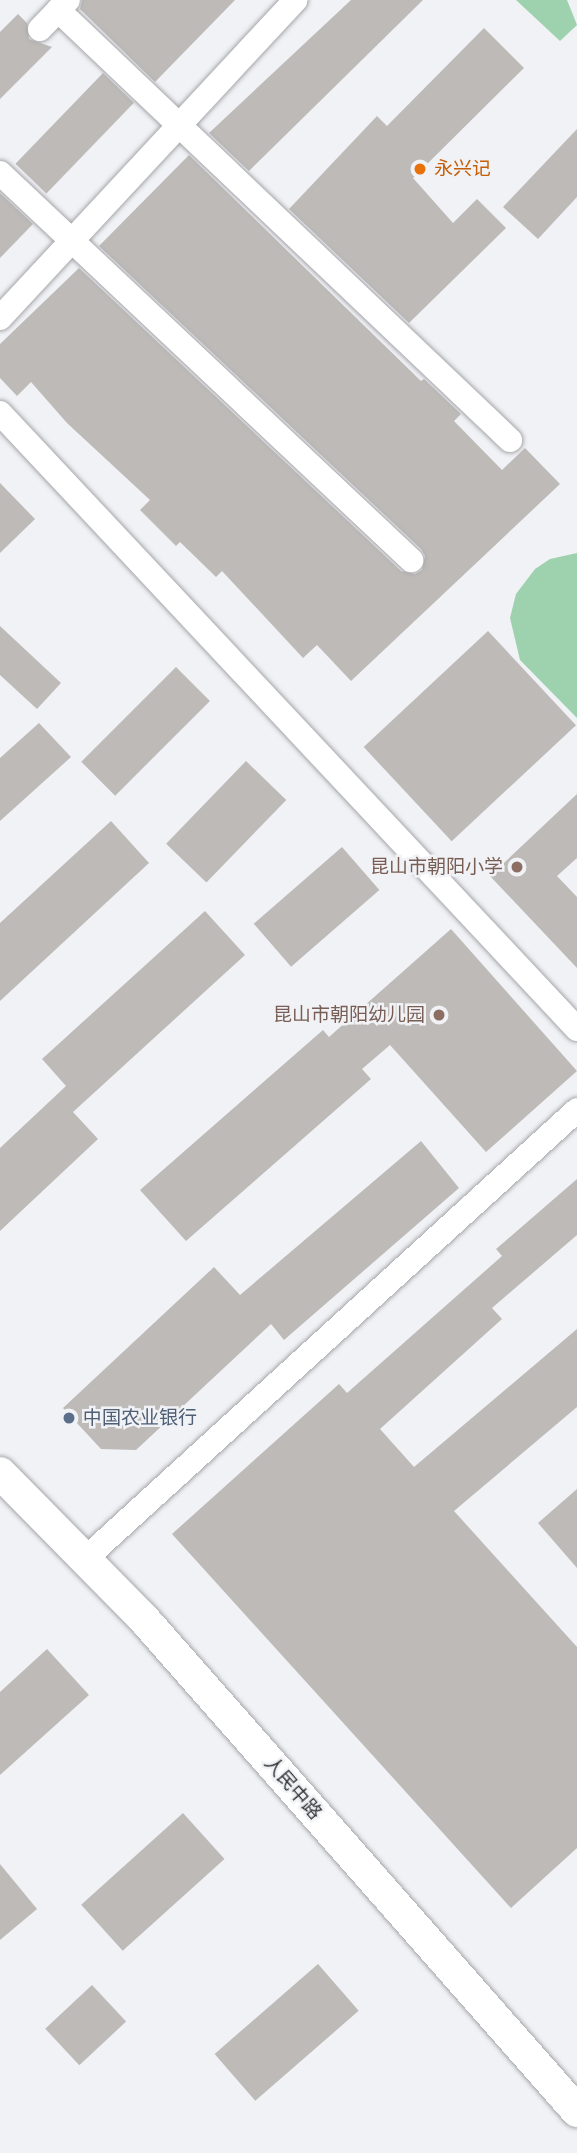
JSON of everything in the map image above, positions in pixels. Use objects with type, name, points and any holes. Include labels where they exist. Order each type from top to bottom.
[{"type":"street","points":[[0,318],[295,0]]},
{"type":"street","points":[[40,29],[63,5],[177,128],[510,440]]},
{"type":"street","points":[[0,173],[411,560]]},
{"type":"street","points":[[0,413],[577,1028]]},
{"type":"street","points":[[85,1559],[577,1110]]},
{"type":"street","name":"人民中路","points":[[0,1473],[144,1618],[577,2111]]},
{"type":"green space","points":[[516,0],[567,0],[577,25],[560,41]]},
{"type":"green space","points":[[577,553],[577,718],[520,660],[510,618],[516,594],[535,569],[550,559]]},
{"type":"building","points":[[82,0],[235,0],[155,82],[80,9]]},
{"type":"building","points":[[351,0],[423,0],[249,171],[209,133]]},
{"type":"building","points":[[18,14],[27,23],[29,39],[52,47],[0,99],[0,32]]},
{"type":"building","points":[[484,28],[524,68],[413,178],[453,223],[477,199],[506,228],[409,323],[289,209],[377,116],[387,126]]},
{"type":"building","points":[[103,73],[134,103],[46,194],[15,164]]},
{"type":"building","points":[[577,129],[577,197],[538,239],[503,207]]},
{"type":"building","points":[[189,155],[421,381],[424,379],[461,414],[454,421],[502,470],[525,448],[560,484],[351,681],[317,645],[303,658],[222,571],[216,577],[180,542],[176,546],[140,510],[150,500],[67,423],[31,382],[17,396],[0,378],[0,344],[79,268],[401,571],[415,574],[422,570],[425,556],[421,549],[99,246]]},
{"type":"building","points":[[0,193],[33,224],[0,258]]},
{"type":"building","points":[[0,483],[35,519],[0,553]]},
{"type":"building","points":[[0,626],[61,683],[37,709],[0,675]]},
{"type":"building","points":[[488,631],[576,725],[452,841],[364,747]]},
{"type":"building","points":[[176,667],[210,701],[115,796],[81,762]]},
{"type":"building","points":[[39,723],[71,757],[0,821],[0,758]]},
{"type":"building","points":[[246,761],[286,800],[206,883],[166,844]]},
{"type":"building","points":[[577,794],[577,858],[557,876],[577,897],[577,968],[490,876]]},
{"type":"building","points":[[111,821],[149,863],[0,1001],[0,923]]},
{"type":"building","points":[[342,847],[379,890],[291,967],[254,924]]},
{"type":"building","points":[[205,911],[245,955],[73,1112],[98,1139],[0,1231],[0,1148],[66,1086],[42,1059]]},
{"type":"building","points":[[451,929],[577,1071],[486,1152],[390,1045],[362,1069],[371,1079],[186,1241],[140,1190],[323,1030],[329,1037]]},
{"type":"building","points":[[421,1141],[459,1188],[284,1340],[271,1324],[136,1450],[101,1449],[63,1408],[214,1267],[240,1295]]},
{"type":"building","points":[[577,1179],[577,1235],[492,1308],[502,1319],[380,1429],[414,1467],[577,1329],[577,1407],[454,1511],[577,1647],[577,1848],[511,1908],[172,1534],[339,1384],[347,1393],[502,1256],[496,1249]]},
{"type":"building","points":[[577,1489],[577,1568],[538,1523]]},
{"type":"building","points":[[47,1649],[89,1695],[0,1775],[0,1692]]},
{"type":"building","points":[[183,1813],[224,1859],[123,1951],[81,1905]]},
{"type":"building","points":[[0,1864],[37,1909],[0,1940]]},
{"type":"building","points":[[318,1964],[359,2011],[255,2101],[215,2054]]},
{"type":"building","points":[[92,1985],[126,2022],[79,2065],[45,2029]]},
{"type":"place","name":"永兴记","points":[[420,169]]},
{"type":"place","name":"昆山市朝阳小学","points":[[517,867]]},
{"type":"place","name":"昆山市朝阳幼儿园","points":[[439,1015]]},
{"type":"place","name":"中国农业银行","points":[[69,1418]]}]
